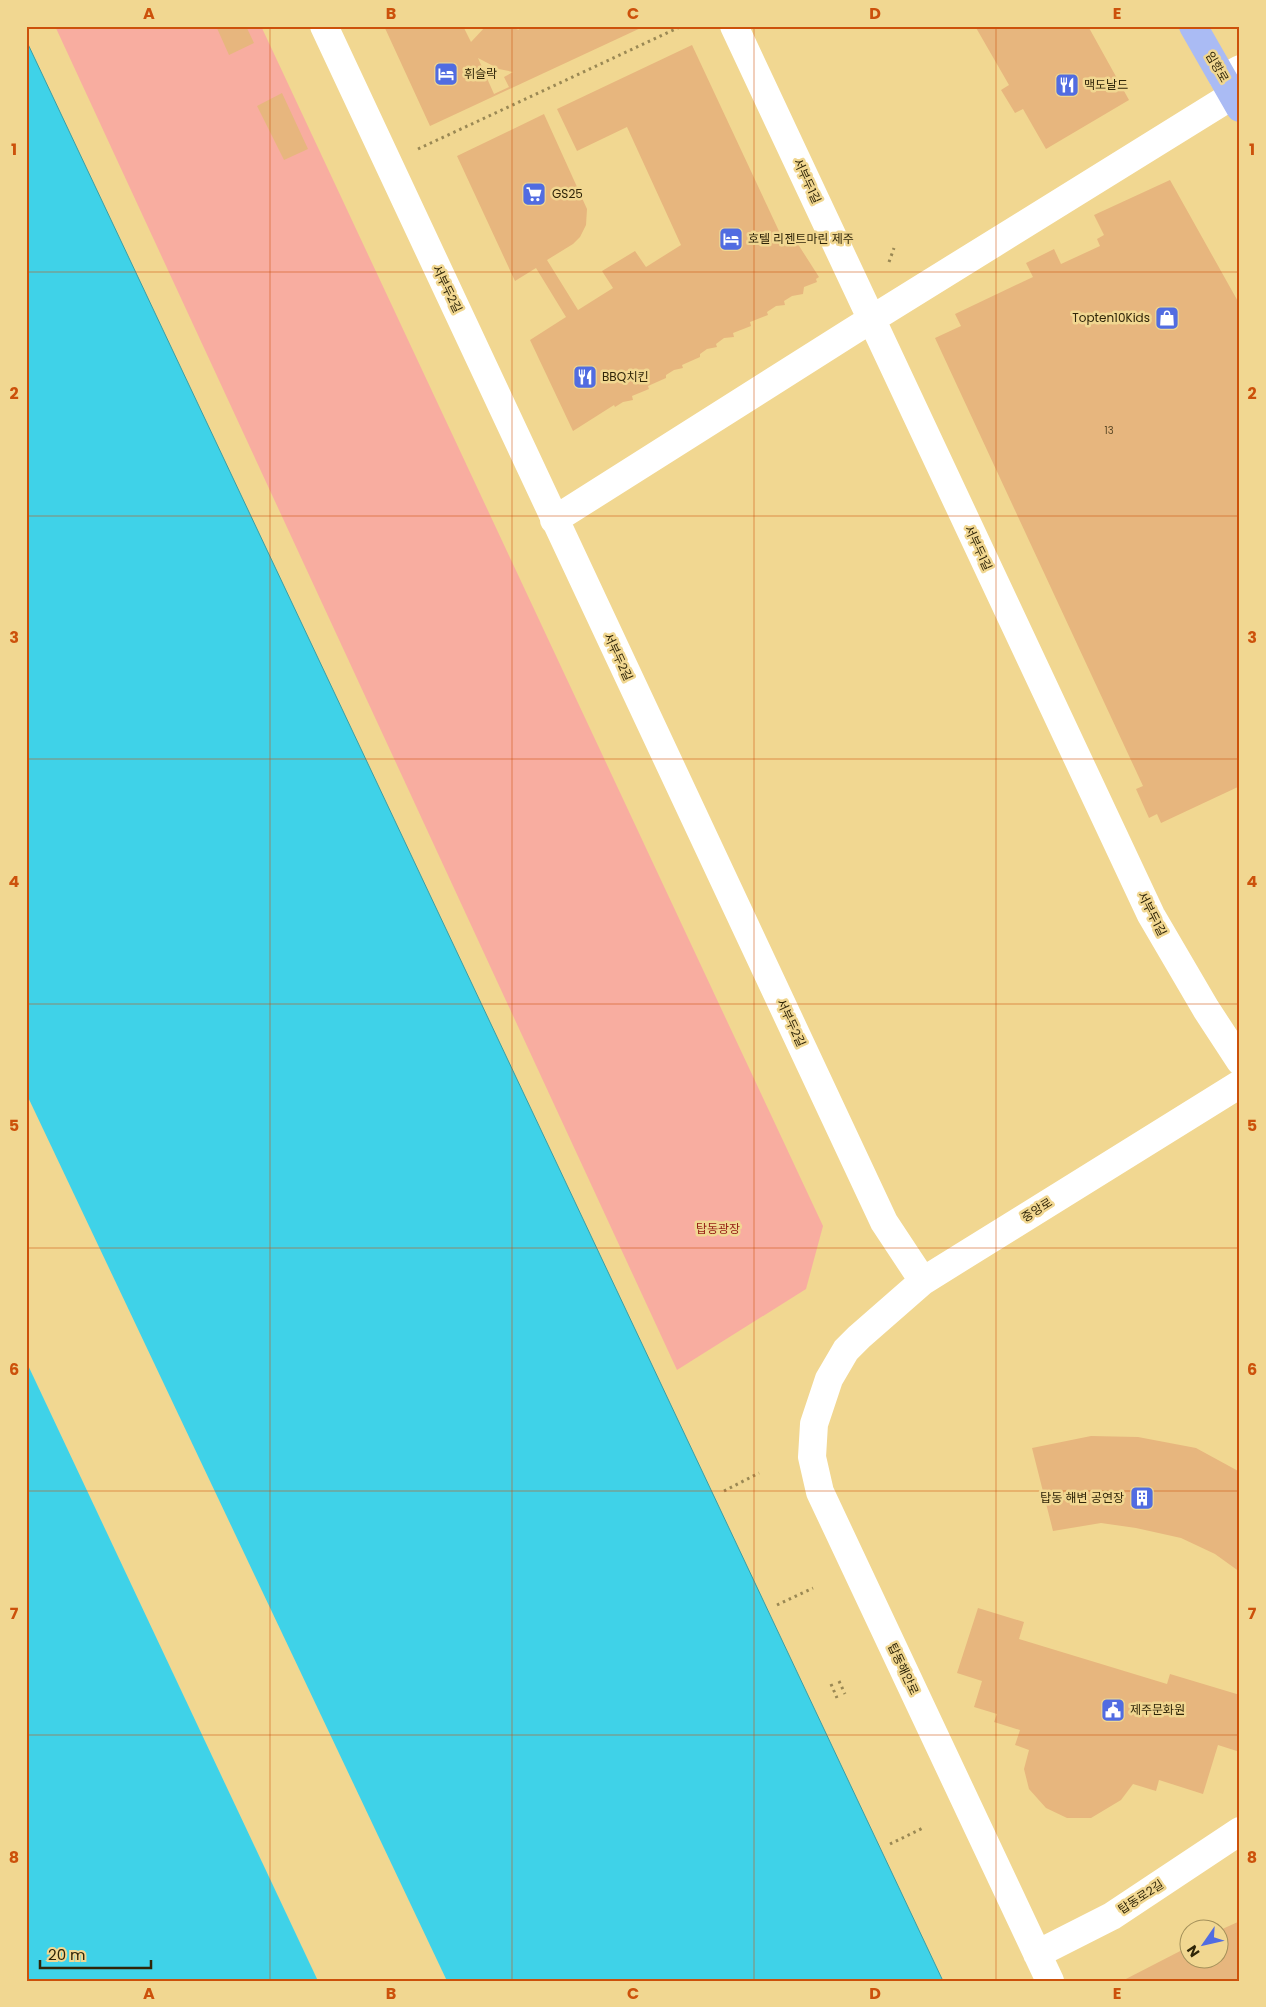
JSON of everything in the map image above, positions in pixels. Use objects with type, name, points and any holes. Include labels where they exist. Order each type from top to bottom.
[{"type":"main road","name":"임항로","points":[[1193,26],[1234,88]]},
{"type":"street","name":"서부두2길","points":[[324,26],[884,1222],[923,1281]]},
{"type":"street","name":"서부두1길","points":[[734,26],[1151,915],[1206,1009],[1240,1061]]},
{"type":"street","points":[[554,520],[1234,88]]},
{"type":"street","name":"중앙로","points":[[846,1350],[923,1281],[1240,1084]]},
{"type":"street","name":"탑동해안로","points":[[846,1350],[829,1379],[814,1424],[812,1457],[820,1492],[1050,1981]]},
{"type":"street","name":"탑동로2길","points":[[1037,1954],[1112,1916],[1240,1831]]},
{"type":"path","points":[[417,150],[682,26]]},
{"type":"path","points":[[889,262],[894,248]]},
{"type":"path","points":[[724,1491],[758,1473]]},
{"type":"path","points":[[778,1605],[813,1588]]},
{"type":"path","points":[[839,1681],[845,1694]]},
{"type":"path","points":[[831,1684],[837,1698]]},
{"type":"path","points":[[890,1844],[925,1827]]},
{"type":"green space","name":"탑동광장","points":[[55,26],[261,26],[823,1226],[806,1289],[677,1370]]},
{"type":"water","points":[[26,40],[943,1981],[26,1981]]},
{"type":"pier","points":[[26,1093],[447,1981],[318,1981],[26,1361]]},
{"type":"building","points":[[216,26],[246,26],[254,43],[229,55]]},
{"type":"building","name":"휘슬락","points":[[384,26],[463,26],[471,42],[486,26],[507,26],[519,30],[518,26],[645,26],[430,126]],"holes":[[[478,58],[499,69],[513,72],[504,77],[509,87],[494,94]]]},
{"type":"building","points":[[975,26],[1088,26],[1129,100],[1046,149],[1023,109],[1015,113],[1001,90],[1009,85]]},
{"type":"building","name":"호텔 리젠트마린 제주","points":[[692,45],[785,244],[794,238],[819,277],[816,279],[817,282],[804,287],[803,294],[792,296],[784,301],[785,305],[776,306],[767,312],[768,315],[750,322],[751,326],[733,333],[734,337],[724,338],[716,344],[717,347],[707,349],[700,354],[700,357],[682,365],[683,368],[674,370],[666,375],[666,378],[648,386],[649,389],[632,396],[633,400],[623,402],[615,407],[614,405],[573,431],[530,340],[566,317],[536,268],[515,281],[457,156],[544,114],[587,209],[586,225],[580,237],[573,244],[547,260],[578,310],[613,288],[602,271],[635,251],[646,267],[681,245],[627,127],[577,151],[557,109]]},
{"type":"building","points":[[282,93],[308,149],[284,160],[257,106]]},
{"type":"building","points":[[1170,180],[1240,305],[1240,786],[1161,823],[1157,814],[1149,818],[1136,789],[1143,786],[935,338],[961,326],[955,314],[1033,277],[1026,263],[1054,249],[1061,264],[1100,246],[1097,239],[1104,235],[1094,215]]},
{"type":"building","name":"탑동 해변 공연장","points":[[1091,1436],[1138,1437],[1196,1448],[1240,1472],[1240,1572],[1215,1554],[1181,1538],[1136,1528],[1101,1523],[1053,1531],[1032,1448]]},
{"type":"building","name":"제주문화원","points":[[978,1608],[1024,1622],[1019,1639],[1167,1684],[1170,1674],[1240,1695],[1240,1752],[1218,1745],[1203,1794],[1159,1780],[1156,1791],[1133,1784],[1121,1800],[1091,1818],[1067,1818],[1046,1808],[1029,1789],[1024,1769],[1029,1750],[1015,1745],[1020,1730],[994,1722],[997,1714],[974,1707],[982,1681],[957,1673]]},
{"type":"building","points":[[1240,1921],[1240,1981],[1122,1981],[1178,1952],[1178,1970],[1228,1970],[1228,1926]]},
{"type":"place","name":"휘슬락","points":[[446,74]]},
{"type":"place","name":"맥도날드","points":[[1067,85]]},
{"type":"place","name":"GS25","points":[[534,194]]},
{"type":"place","name":"호텔 리젠트마린 제주","points":[[731,239]]},
{"type":"place","name":"Topten10Kids","points":[[1167,318]]},
{"type":"place","name":"BBQ치킨","points":[[585,377]]},
{"type":"place","name":"탑동 해변 공연장","points":[[1142,1498]]},
{"type":"place","name":"제주문화원","points":[[1113,1710]]}]
